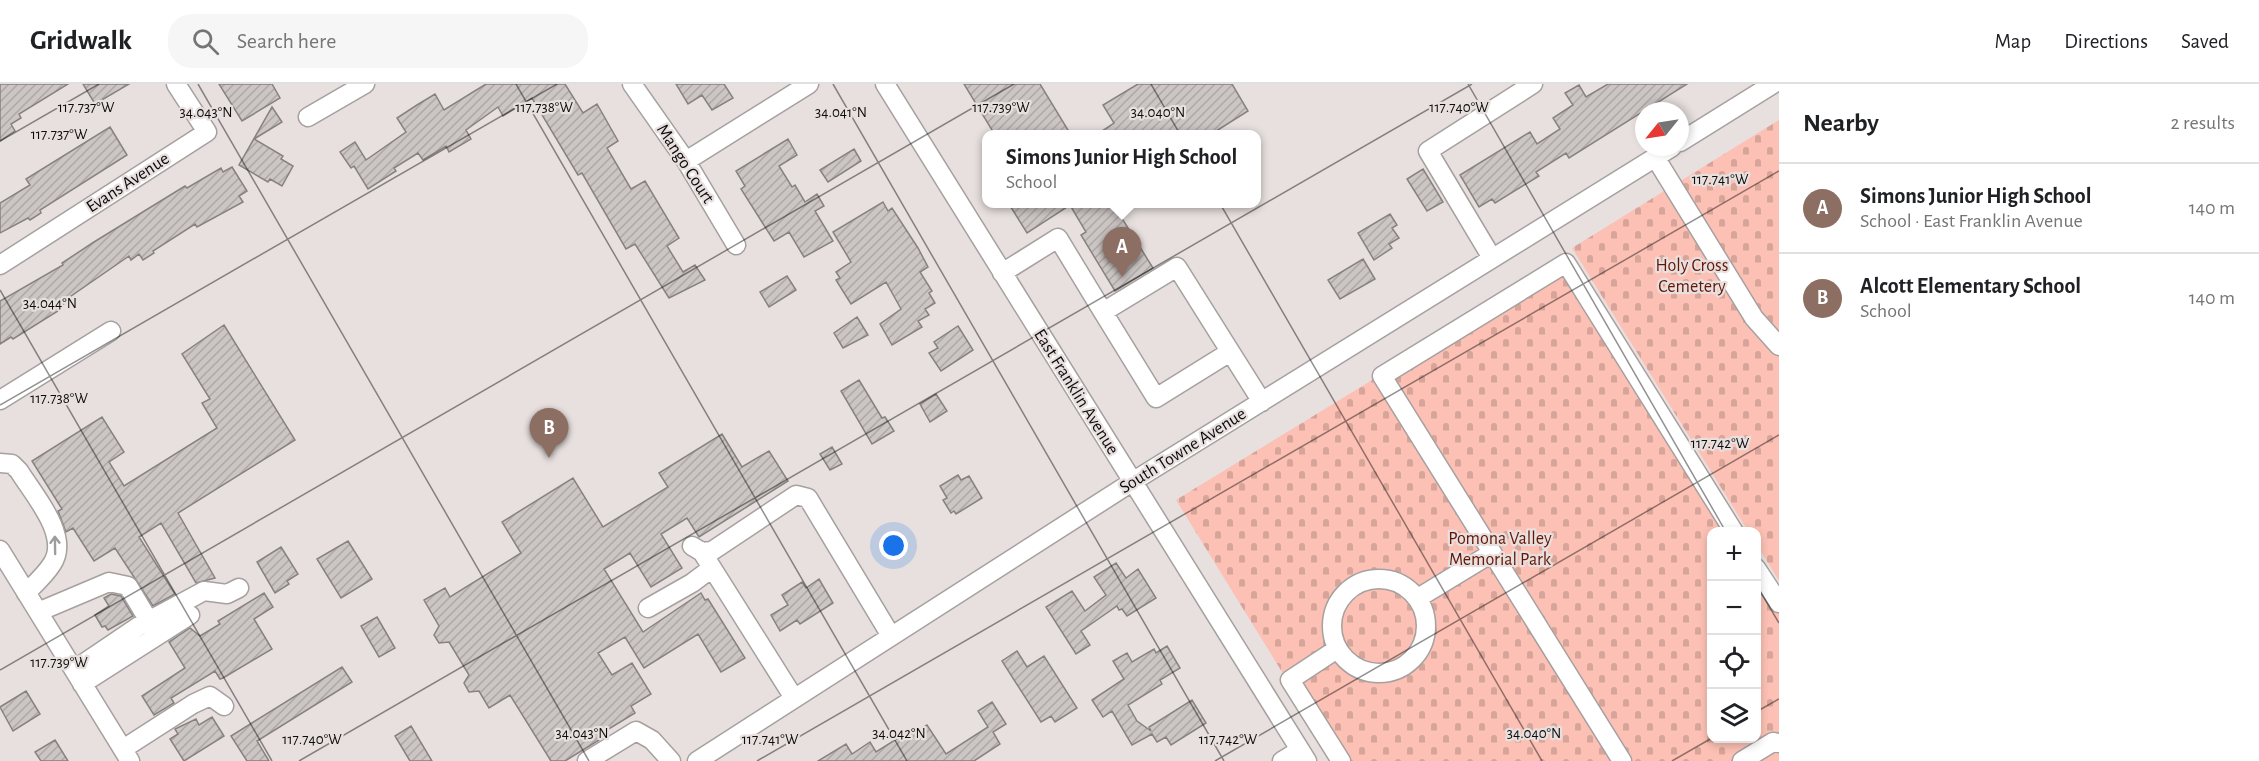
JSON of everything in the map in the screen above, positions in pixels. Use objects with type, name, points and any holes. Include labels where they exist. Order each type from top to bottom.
[{"type":"street","name":"Evans Avenue","points":[[0,265],[207,132],[176,84]]},
{"type":"street","points":[[308,117],[365,84]]},
{"type":"street","name":"Mango Court","points":[[632,84],[686,161],[736,245]]},
{"type":"street","points":[[686,161],[809,84]]},
{"type":"street","name":"East Franklin Avenue","points":[[885,84],[1303,755]]},
{"type":"street","points":[[1492,258],[1428,151],[1533,84]]},
{"type":"street","points":[[1689,136],[1773,84]]},
{"type":"street","points":[[1655,157],[1754,318],[1779,346]]},
{"type":"street","name":"South Towne Avenue","points":[[697,761],[1132,482],[1655,157]]},
{"type":"street","points":[[1002,273],[1058,238],[1156,398],[1230,352]]},
{"type":"street","points":[[1622,761],[1382,376],[1566,263],[1731,527]]},
{"type":"street","points":[[1103,312],[1177,267],[1262,402]]},
{"type":"street","points":[[0,400],[111,332]]},
{"type":"street","points":[[0,464],[12,464],[19,471],[53,527],[56,538],[58,550],[53,563],[26,593]]},
{"type":"street","points":[[794,698],[712,568],[697,549],[712,551],[796,495],[808,498],[891,636]]},
{"type":"street","points":[[0,550],[127,758],[193,704],[210,696],[224,706]]},
{"type":"street","points":[[1418,598],[1492,553]]},
{"type":"street","points":[[648,608],[712,568]]},
{"type":"street","points":[[1761,576],[1779,603]]},
{"type":"street","points":[[1380,578],[1402,584],[1418,598],[1426,615],[1426,636],[1416,658],[1396,672],[1374,674],[1353,667],[1337,649],[1331,626],[1335,609],[1346,592],[1363,581],[1380,578]]},
{"type":"street","points":[[38,612],[109,582],[128,586],[149,621]]},
{"type":"street","points":[[78,677],[149,621],[204,591],[227,594],[239,588]]},
{"type":"street","points":[[78,677],[190,615]]},
{"type":"street","points":[[1337,649],[1290,680],[1341,761]]},
{"type":"street","points":[[587,761],[636,731],[652,740],[671,761]]},
{"type":"street","points":[[1742,761],[1773,742],[1779,743]]},
{"type":"street","points":[[1282,761],[1303,755]]},
{"type":"green space","name":"Holy Cross Cemetery","points":[[1779,120],[1779,581],[1761,552],[1761,527],[1746,527],[1572,248]]},
{"type":"green space","name":"Pomona Valley Memorial Park","points":[[1568,260],[1735,527],[1707,527],[1707,743],[1761,743],[1761,568],[1779,597],[1779,761],[1337,761],[1176,500]]},
{"type":"building","points":[[0,84],[68,84],[19,114],[21,118],[11,124],[15,131],[0,141]]},
{"type":"building","points":[[83,84],[129,84],[95,104]]},
{"type":"building","points":[[219,84],[272,84],[280,98],[242,121]]},
{"type":"building","points":[[486,84],[565,84],[583,113],[597,104],[618,141],[607,148],[631,189],[645,181],[679,238],[667,246],[683,272],[695,265],[705,280],[669,298],[635,244],[626,249],[582,173],[578,175],[532,98],[503,116],[498,107],[466,130],[471,139],[449,152],[446,146],[423,160],[418,153],[394,168],[396,171],[368,189],[354,166],[351,168],[340,152],[355,142],[366,160],[406,132],[397,118],[417,105],[435,94],[444,110]]},
{"type":"building","points":[[676,84],[724,84],[733,98],[712,110],[702,95],[688,104]]},
{"type":"building","points":[[964,84],[1040,84],[1068,130],[992,130]]},
{"type":"building","points":[[1138,84],[1232,84],[1248,111],[1218,130],[1104,130],[1114,123],[1103,105]]},
{"type":"building","points":[[1608,84],[1687,84],[1658,102],[1635,102],[1635,117],[1569,158],[1566,153],[1536,172],[1539,176],[1495,203],[1492,199],[1479,207],[1460,175],[1530,132],[1537,144],[1560,129],[1553,118],[1573,105],[1565,93],[1579,85],[1586,97]]},
{"type":"building","points":[[272,107],[282,122],[254,139],[283,156],[281,159],[293,166],[282,186],[270,179],[268,182],[239,165]]},
{"type":"building","points":[[110,127],[127,155],[40,210],[41,213],[30,220],[28,218],[0,233],[0,203],[30,185],[26,179]]},
{"type":"building","points":[[788,139],[797,155],[779,166],[792,187],[795,185],[805,202],[817,194],[824,206],[815,211],[833,241],[804,257],[789,232],[774,241],[741,189],[745,186],[736,171]]},
{"type":"building","points":[[854,149],[861,161],[828,182],[820,170]]},
{"type":"building","points":[[232,167],[247,191],[239,196],[243,202],[197,227],[195,224],[143,260],[139,254],[131,260],[129,256],[64,301],[65,303],[57,308],[58,311],[13,339],[11,337],[0,344],[0,301],[63,265],[62,263],[94,242],[185,186],[187,188],[221,168],[223,172]]},
{"type":"building","points":[[1423,169],[1443,202],[1427,211],[1407,179]]},
{"type":"building","points":[[883,202],[888,211],[892,208],[928,267],[920,272],[932,291],[929,293],[935,303],[925,309],[929,315],[918,321],[922,327],[892,345],[880,324],[901,309],[886,282],[851,304],[836,280],[840,278],[836,272],[851,262],[833,232]]},
{"type":"building","points":[[1011,208],[1065,208],[1027,233]]},
{"type":"building","points":[[1072,208],[1116,208],[1153,268],[1115,291],[1081,235],[1086,232]]},
{"type":"building","points":[[1390,214],[1397,225],[1392,228],[1399,238],[1389,244],[1392,248],[1374,260],[1358,233]]},
{"type":"building","points":[[1363,259],[1375,279],[1340,299],[1328,280]]},
{"type":"building","points":[[787,276],[796,290],[769,307],[760,292]]},
{"type":"building","points":[[857,317],[868,335],[843,348],[834,333]]},
{"type":"building","points":[[224,325],[295,440],[178,513],[215,578],[196,583],[161,523],[139,537],[175,594],[153,606],[115,548],[94,561],[73,528],[66,532],[58,511],[62,509],[32,461],[102,417],[124,452],[109,462],[124,486],[217,428],[202,403],[210,399],[182,354]]},
{"type":"building","points":[[958,326],[973,350],[941,371],[929,353],[938,348],[934,342]]},
{"type":"building","points":[[859,380],[882,418],[885,417],[894,431],[872,444],[841,391]]},
{"type":"building","points":[[936,394],[947,411],[930,422],[920,404]]},
{"type":"building","points":[[722,434],[742,467],[769,451],[788,481],[699,537],[687,518],[661,534],[682,568],[651,587],[630,553],[604,569],[643,632],[701,593],[705,600],[708,599],[745,658],[721,672],[698,634],[644,668],[625,637],[598,653],[612,675],[632,663],[651,694],[631,706],[635,713],[602,733],[604,737],[565,761],[551,761],[510,695],[489,708],[479,691],[469,692],[464,683],[469,675],[449,642],[439,643],[434,635],[439,626],[424,600],[445,588],[450,597],[521,553],[502,522],[573,478],[603,527],[668,487],[659,473]]},
{"type":"building","points":[[832,447],[842,464],[830,470],[820,454]]},
{"type":"building","points":[[958,475],[961,480],[969,476],[982,498],[956,514],[954,511],[951,513],[943,500],[947,498],[940,486]]},
{"type":"building","points":[[348,541],[372,579],[341,598],[317,559]]},
{"type":"building","points":[[281,547],[298,574],[287,581],[289,584],[275,593],[257,562]]},
{"type":"building","points":[[1116,563],[1126,578],[1138,569],[1156,598],[1127,616],[1117,606],[1081,631],[1090,645],[1076,654],[1046,607],[1072,591],[1085,611],[1106,595],[1094,577]]},
{"type":"building","points":[[819,579],[833,603],[800,624],[797,620],[780,631],[771,615],[788,605],[782,595],[802,582],[806,588]]},
{"type":"building","points":[[264,593],[273,607],[254,619],[272,649],[223,678],[220,679],[215,671],[171,698],[174,703],[154,715],[142,696],[185,668],[169,642],[190,628],[200,636],[220,624],[218,621]]},
{"type":"building","points":[[111,594],[121,596],[133,616],[108,630],[105,626],[102,627],[95,615],[109,606],[104,598]]},
{"type":"building","points":[[377,617],[395,648],[379,657],[361,626]]},
{"type":"building","points":[[1167,646],[1180,668],[1160,680],[1162,684],[1128,705],[1137,721],[1151,731],[1149,727],[1192,700],[1206,723],[1171,745],[1166,737],[1157,742],[1152,734],[1132,745],[1112,711],[1103,717],[1092,700],[1124,679],[1113,661],[1127,653],[1132,662],[1154,649],[1156,653]]},
{"type":"building","points":[[1017,651],[1027,667],[1044,656],[1077,708],[1055,722],[1051,716],[1041,722],[1002,661]]},
{"type":"building","points":[[342,667],[352,682],[257,741],[269,761],[247,761],[231,736]]},
{"type":"building","points":[[26,691],[40,714],[13,731],[0,707]]},
{"type":"building","points":[[992,702],[1006,724],[993,732],[1000,744],[974,761],[818,761],[846,744],[852,754],[870,742],[876,752],[914,728],[916,732],[927,725],[946,754],[988,727],[978,711]]},
{"type":"building","points":[[212,717],[224,736],[184,761],[170,739],[178,734],[175,729],[196,719],[199,725]]},
{"type":"building","points":[[411,726],[432,761],[410,761],[395,736]]},
{"type":"building","points":[[55,740],[68,761],[41,761],[35,752]]},
{"type":"place","name":"Simons Junior High School","points":[[1122,277]]},
{"type":"place","name":"Alcott Elementary School","points":[[549,458]]}]
